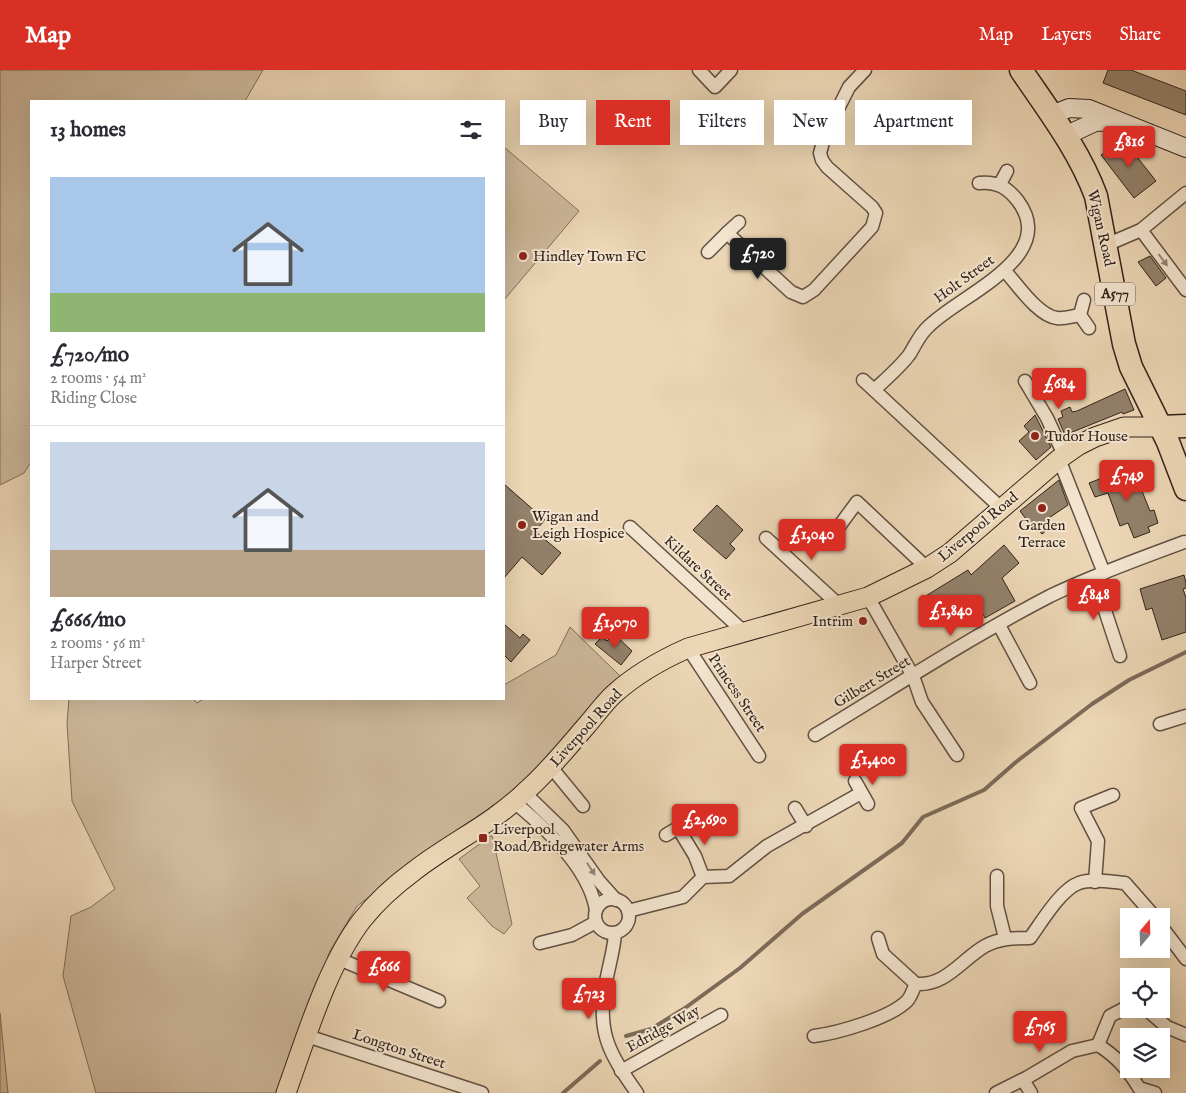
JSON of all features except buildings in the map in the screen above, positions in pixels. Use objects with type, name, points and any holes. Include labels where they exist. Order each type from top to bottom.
[{"type":"highway","name":"Wigan Road","points":[[1020,70],[1052,115],[1090,179],[1096,196],[1106,244],[1124,344],[1139,387],[1160,427]]},
{"type":"highway","points":[[1160,427],[1186,426]]},
{"type":"highway","name":"A577","points":[[1160,427],[1175,457],[1186,489]]},
{"type":"main road","points":[[1052,115],[1062,110],[1079,108],[1100,112],[1120,122],[1186,148]]},
{"type":"main road","points":[[1065,136],[1094,122],[1120,122]]},
{"type":"main road","name":"Liverpool Road","points":[[286,1093],[339,959],[361,922],[401,881],[520,798],[551,767],[613,695],[636,676],[664,659],[688,648],[868,597],[926,568],[950,553],[1061,457],[1095,437],[1128,426],[1160,427]]},
{"type":"street","points":[[699,70],[715,87],[732,70]]},
{"type":"street","points":[[727,234],[791,292],[802,297],[814,290],[872,227],[876,213],[872,207],[827,167],[820,153],[825,135],[849,87],[865,70]]},
{"type":"street","points":[[979,183],[1000,184],[1007,171]]},
{"type":"street","name":"Holt Street","points":[[874,390],[897,369],[931,324],[1005,271],[1025,244],[1028,226],[1023,208],[1000,184]]},
{"type":"street","points":[[1106,244],[1141,230],[1186,193]]},
{"type":"street","points":[[708,252],[739,222]]},
{"type":"street","points":[[1141,230],[1186,290]]},
{"type":"street","points":[[1005,271],[1040,310],[1048,315],[1057,318],[1080,315]]},
{"type":"street","points":[[1080,315],[1084,300]]},
{"type":"street","points":[[1080,315],[1090,328]]},
{"type":"street","points":[[863,380],[1001,508]]},
{"type":"street","points":[[1025,381],[1047,418],[1061,457],[1099,575],[1120,656]]},
{"type":"street","points":[[832,536],[856,502],[926,568]]},
{"type":"street","name":"Kildare Street","points":[[630,527],[744,632]]},
{"type":"street","points":[[766,538],[840,606]]},
{"type":"street","name":"Gilbert Street","points":[[815,735],[1051,596],[1184,542]]},
{"type":"street","points":[[868,597],[913,676],[922,702],[957,755]]},
{"type":"street","points":[[999,625],[1030,683]]},
{"type":"street","name":"Princess Street","points":[[688,648],[759,756]]},
{"type":"street","points":[[1160,724],[1186,716]]},
{"type":"street","points":[[551,767],[583,806]]},
{"type":"street","points":[[628,911],[683,897],[704,877],[729,876],[767,846],[865,798],[854,782]]},
{"type":"street","points":[[1095,882],[1098,841],[1081,808],[1114,795]]},
{"type":"street","points":[[520,798],[563,830],[599,881],[616,900],[625,906],[628,911],[628,922],[625,927],[615,933],[602,930],[596,916],[591,891],[568,857],[520,798]]},
{"type":"street","points":[[795,808],[806,826]]},
{"type":"street","points":[[666,835],[683,825],[704,877]]},
{"type":"street","points":[[997,876],[997,906],[1005,938]]},
{"type":"street","points":[[878,938],[883,954],[916,984],[929,985],[943,979],[964,960],[986,946],[1005,938],[1030,938],[1062,896],[1078,883],[1125,883],[1147,908]]},
{"type":"street","points":[[540,943],[572,935],[596,916],[602,903],[616,900]]},
{"type":"street","points":[[615,933],[605,985],[602,1014],[605,1040],[621,1071],[636,1093]]},
{"type":"street","points":[[1170,938],[1186,959]]},
{"type":"street","points":[[339,959],[439,1001]]},
{"type":"street","points":[[814,1036],[856,1027],[886,1014],[907,1001],[916,984]]},
{"type":"street","points":[[1098,1045],[1110,1016],[1120,1011]]},
{"type":"street","name":"Edridge Way","points":[[621,1071],[721,1015]]},
{"type":"street","points":[[1156,1018],[1167,1027],[1186,1035]]},
{"type":"street","name":"Longton Street","points":[[307,1036],[467,1091],[482,1093]]},
{"type":"street","points":[[996,1093],[1023,1080],[1072,1051],[1098,1045],[1114,1055],[1129,1071],[1139,1088],[1154,1093]]},
{"type":"street","points":[[1023,1080],[1031,1093]]},
{"type":"shaded area","points":[[0,70],[263,70],[246,100],[30,100],[30,464],[24,473],[0,485]]},
{"type":"shaded area","name":"Hindley Town FC","points":[[505,148],[579,211],[505,299]]},
{"type":"shaded area","points":[[570,627],[620,676],[588,708],[528,780],[357,906],[330,951],[276,1093],[96,1093],[63,976],[71,916],[91,907],[115,889],[72,801],[67,723],[69,700],[194,700],[197,703],[202,700],[505,700],[505,684],[556,655]]},
{"type":"shaded area","points":[[492,835],[512,924],[504,934],[492,926],[467,898],[480,886],[459,859]]},
{"type":"shaded area","points":[[0,1013],[8,1093],[0,1093]]},
{"type":"waterway","points":[[626,1036],[651,1029],[685,1008],[740,968],[802,914],[902,843],[923,817],[984,790],[1016,762],[1092,704],[1129,680],[1186,652]]},
{"type":"waterway","points":[[563,1093],[600,1061]]},
{"type":"place","name":"Hindley Town FC","points":[[523,256]]},
{"type":"place","name":"Tudor House","points":[[1035,436]]},
{"type":"place","name":"Garden Terrace","points":[[1042,508]]},
{"type":"place","name":"Wigan and Leigh Hospice","points":[[522,525]]},
{"type":"place","name":"Intrim","points":[[863,621]]},
{"type":"place","name":"Liverpool Road/Bridgewater Arms","points":[[483,838]]}]
